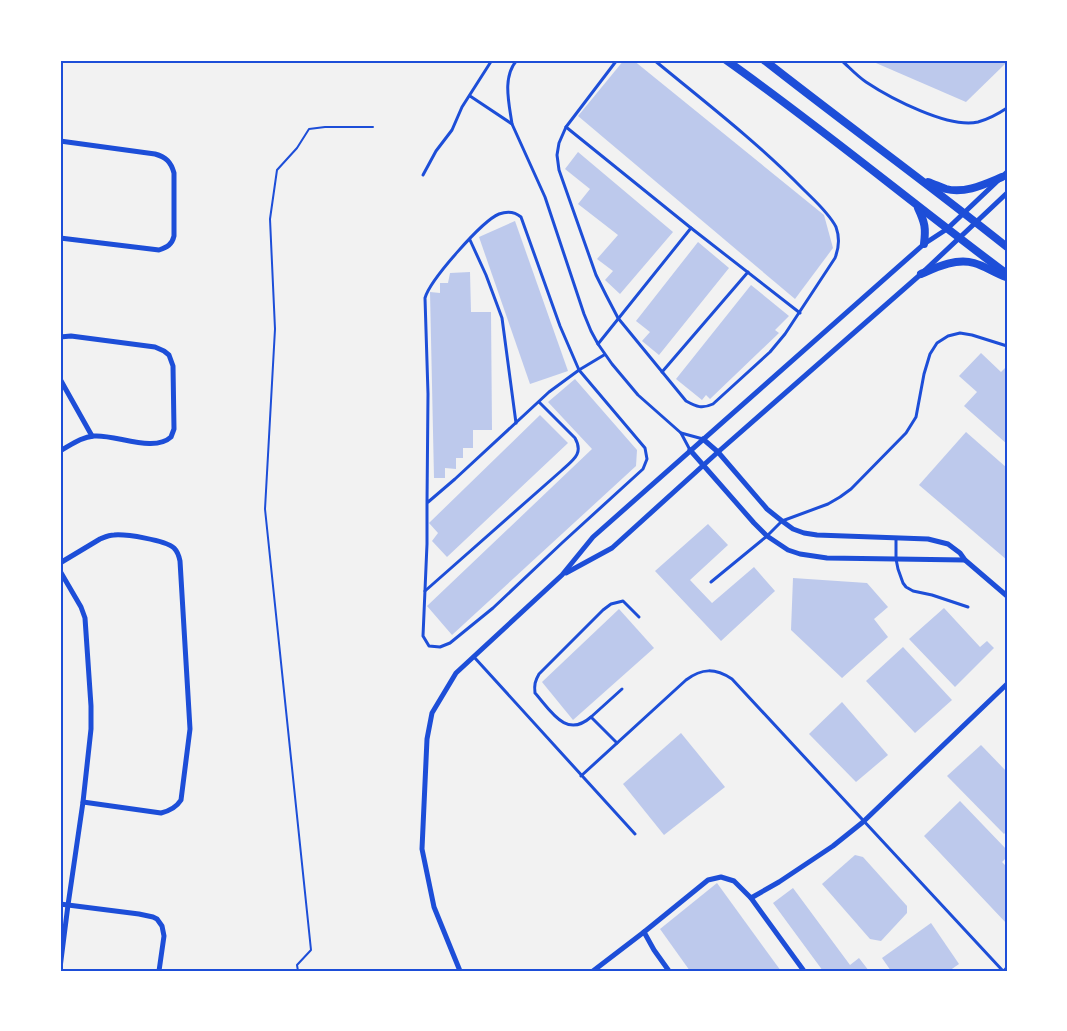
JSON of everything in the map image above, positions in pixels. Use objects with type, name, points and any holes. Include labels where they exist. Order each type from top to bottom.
[{"type":"main road","points":[[726,60],[755,80],[1007,276]]},
{"type":"main road","points":[[764,60],[1007,247]]},
{"type":"main road","points":[[921,179],[948,189],[960,190],[980,186],[1004,174]]},
{"type":"main road","points":[[917,206],[926,230],[924,244]]},
{"type":"main road","points":[[921,274],[937,267],[966,262],[975,263],[1007,276]]},
{"type":"street","points":[[60,141],[155,154],[166,159],[172,165],[174,173],[174,236],[168,247],[159,250],[60,238]]},
{"type":"street","points":[[460,971],[434,907],[422,849],[427,739],[432,713],[456,673],[562,575],[593,537],[924,244],[947,229],[1004,174]]},
{"type":"street","points":[[562,575],[612,548],[921,274],[1007,193]]},
{"type":"street","points":[[60,337],[71,336],[155,347],[164,351],[173,366],[174,429],[168,441],[161,444],[96,435],[83,438],[60,451]]},
{"type":"street","points":[[60,380],[92,436]]},
{"type":"street","points":[[703,439],[718,452],[767,508],[793,529],[817,535],[928,539],[948,544],[1007,596]]},
{"type":"street","points":[[690,450],[767,536],[800,555],[827,558],[965,560]]},
{"type":"street","points":[[60,563],[100,539],[116,535],[167,543],[175,549],[180,561],[190,729],[181,800],[175,807],[161,813],[83,802]]},
{"type":"street","points":[[60,571],[81,607],[84,618],[92,721],[60,968]]},
{"type":"street","points":[[751,898],[833,846],[863,822],[1007,684]]},
{"type":"street","points":[[593,971],[708,880],[722,877],[734,881],[751,898],[804,971]]},
{"type":"street","points":[[60,904],[153,917],[162,926],[164,936],[159,971]]},
{"type":"street","points":[[644,932],[669,971]]},
{"type":"lane","points":[[423,175],[492,60]]},
{"type":"lane","points":[[517,60],[509,71],[508,80],[512,124],[545,197],[584,314],[604,355],[638,395],[681,433],[690,450]]},
{"type":"lane","points":[[617,60],[566,127],[557,155],[559,170],[596,275],[618,318],[686,401],[697,407],[705,407],[713,404],[770,352],[785,334],[835,258],[839,249],[839,238],[835,226],[817,203],[788,173],[747,136],[654,60]]},
{"type":"lane","points":[[841,60],[864,81],[896,100],[952,122],[976,123],[997,115],[1007,108]]},
{"type":"lane","points":[[470,96],[512,124]]},
{"type":"lane","points":[[566,127],[800,313]]},
{"type":"lane","points":[[510,212],[521,217],[560,326],[579,370],[645,448],[647,459],[643,469],[493,608],[450,644],[433,648],[423,636],[428,394],[425,298],[432,283],[469,240],[496,215],[510,212]]},
{"type":"lane","points":[[598,344],[691,228]]},
{"type":"lane","points":[[469,240],[486,275],[502,318],[516,423]]},
{"type":"lane","points":[[662,372],[748,272]]},
{"type":"lane","points":[[711,582],[782,521],[828,504],[851,489],[906,433],[916,417],[924,374],[930,354],[937,343],[948,336],[960,333],[1007,346]]},
{"type":"lane","points":[[427,503],[549,392],[604,355]]},
{"type":"lane","points":[[425,591],[553,479],[578,453],[579,444],[575,438],[539,402]]},
{"type":"lane","points":[[681,433],[703,439]]},
{"type":"lane","points":[[896,537],[896,559],[906,587],[968,607]]},
{"type":"lane","points":[[622,689],[585,722],[578,726],[569,726],[562,722],[535,693],[534,687],[539,674],[611,604],[623,601],[639,617]]},
{"type":"lane","points":[[474,657],[635,834]]},
{"type":"lane","points":[[582,776],[691,676],[705,671],[722,672],[1005,970]]},
{"type":"lane","points":[[591,717],[617,743]]},
{"type":"path","points":[[298,971],[297,965],[311,950],[265,509],[275,329],[270,219],[277,170],[297,148],[309,129],[373,127]]},
{"type":"building","points":[[624,60],[633,60],[824,215],[833,248],[795,299],[578,116]]},
{"type":"building","points":[[869,60],[1003,60],[1006,63],[966,102]]},
{"type":"building","points":[[578,152],[673,232],[620,294],[605,280],[613,271],[597,259],[618,235],[578,204],[590,189],[565,169]]},
{"type":"building","points":[[515,221],[568,371],[530,384],[479,237]]},
{"type":"building","points":[[698,242],[729,268],[659,355],[642,341],[650,332],[636,321]]},
{"type":"building","points":[[470,272],[471,312],[491,312],[492,430],[473,430],[473,448],[463,448],[463,458],[456,458],[456,469],[445,468],[445,478],[434,478],[430,292],[440,293],[440,283],[448,283],[450,273]]},
{"type":"building","points":[[751,285],[789,316],[775,330],[779,333],[710,399],[706,395],[702,400],[676,379]]},
{"type":"building","points":[[981,353],[1001,372],[1007,366],[1007,444],[964,406],[977,392],[959,376]]},
{"type":"building","points":[[575,379],[637,450],[636,466],[452,635],[427,606],[592,449],[548,402]]},
{"type":"building","points":[[540,415],[568,443],[447,557],[432,541],[438,533],[429,523]]},
{"type":"building","points":[[966,432],[1007,468],[1007,560],[919,485]]},
{"type":"building","points":[[708,524],[728,545],[690,580],[712,603],[754,567],[775,591],[721,641],[655,571]]},
{"type":"building","points":[[793,578],[867,583],[888,607],[874,619],[888,637],[842,678],[791,630]]},
{"type":"building","points":[[944,608],[980,647],[987,641],[994,648],[955,687],[909,639]]},
{"type":"building","points":[[619,609],[654,648],[573,720],[542,682]]},
{"type":"building","points":[[903,647],[952,700],[915,733],[866,681]]},
{"type":"building","points":[[842,702],[888,755],[856,782],[809,734]]},
{"type":"building","points":[[681,733],[725,787],[664,835],[623,784]]},
{"type":"building","points":[[981,745],[1007,772],[1007,831],[1004,834],[947,776]]},
{"type":"building","points":[[960,801],[1007,850],[1007,857],[1002,862],[1007,867],[1007,924],[924,836]]},
{"type":"building","points":[[855,855],[863,857],[907,906],[907,913],[881,941],[870,939],[822,884]]},
{"type":"building","points":[[717,883],[781,971],[690,971],[660,929]]},
{"type":"building","points":[[793,888],[850,965],[859,958],[869,971],[823,971],[773,903]]},
{"type":"building","points":[[931,923],[959,964],[949,971],[891,971],[882,958]]}]
